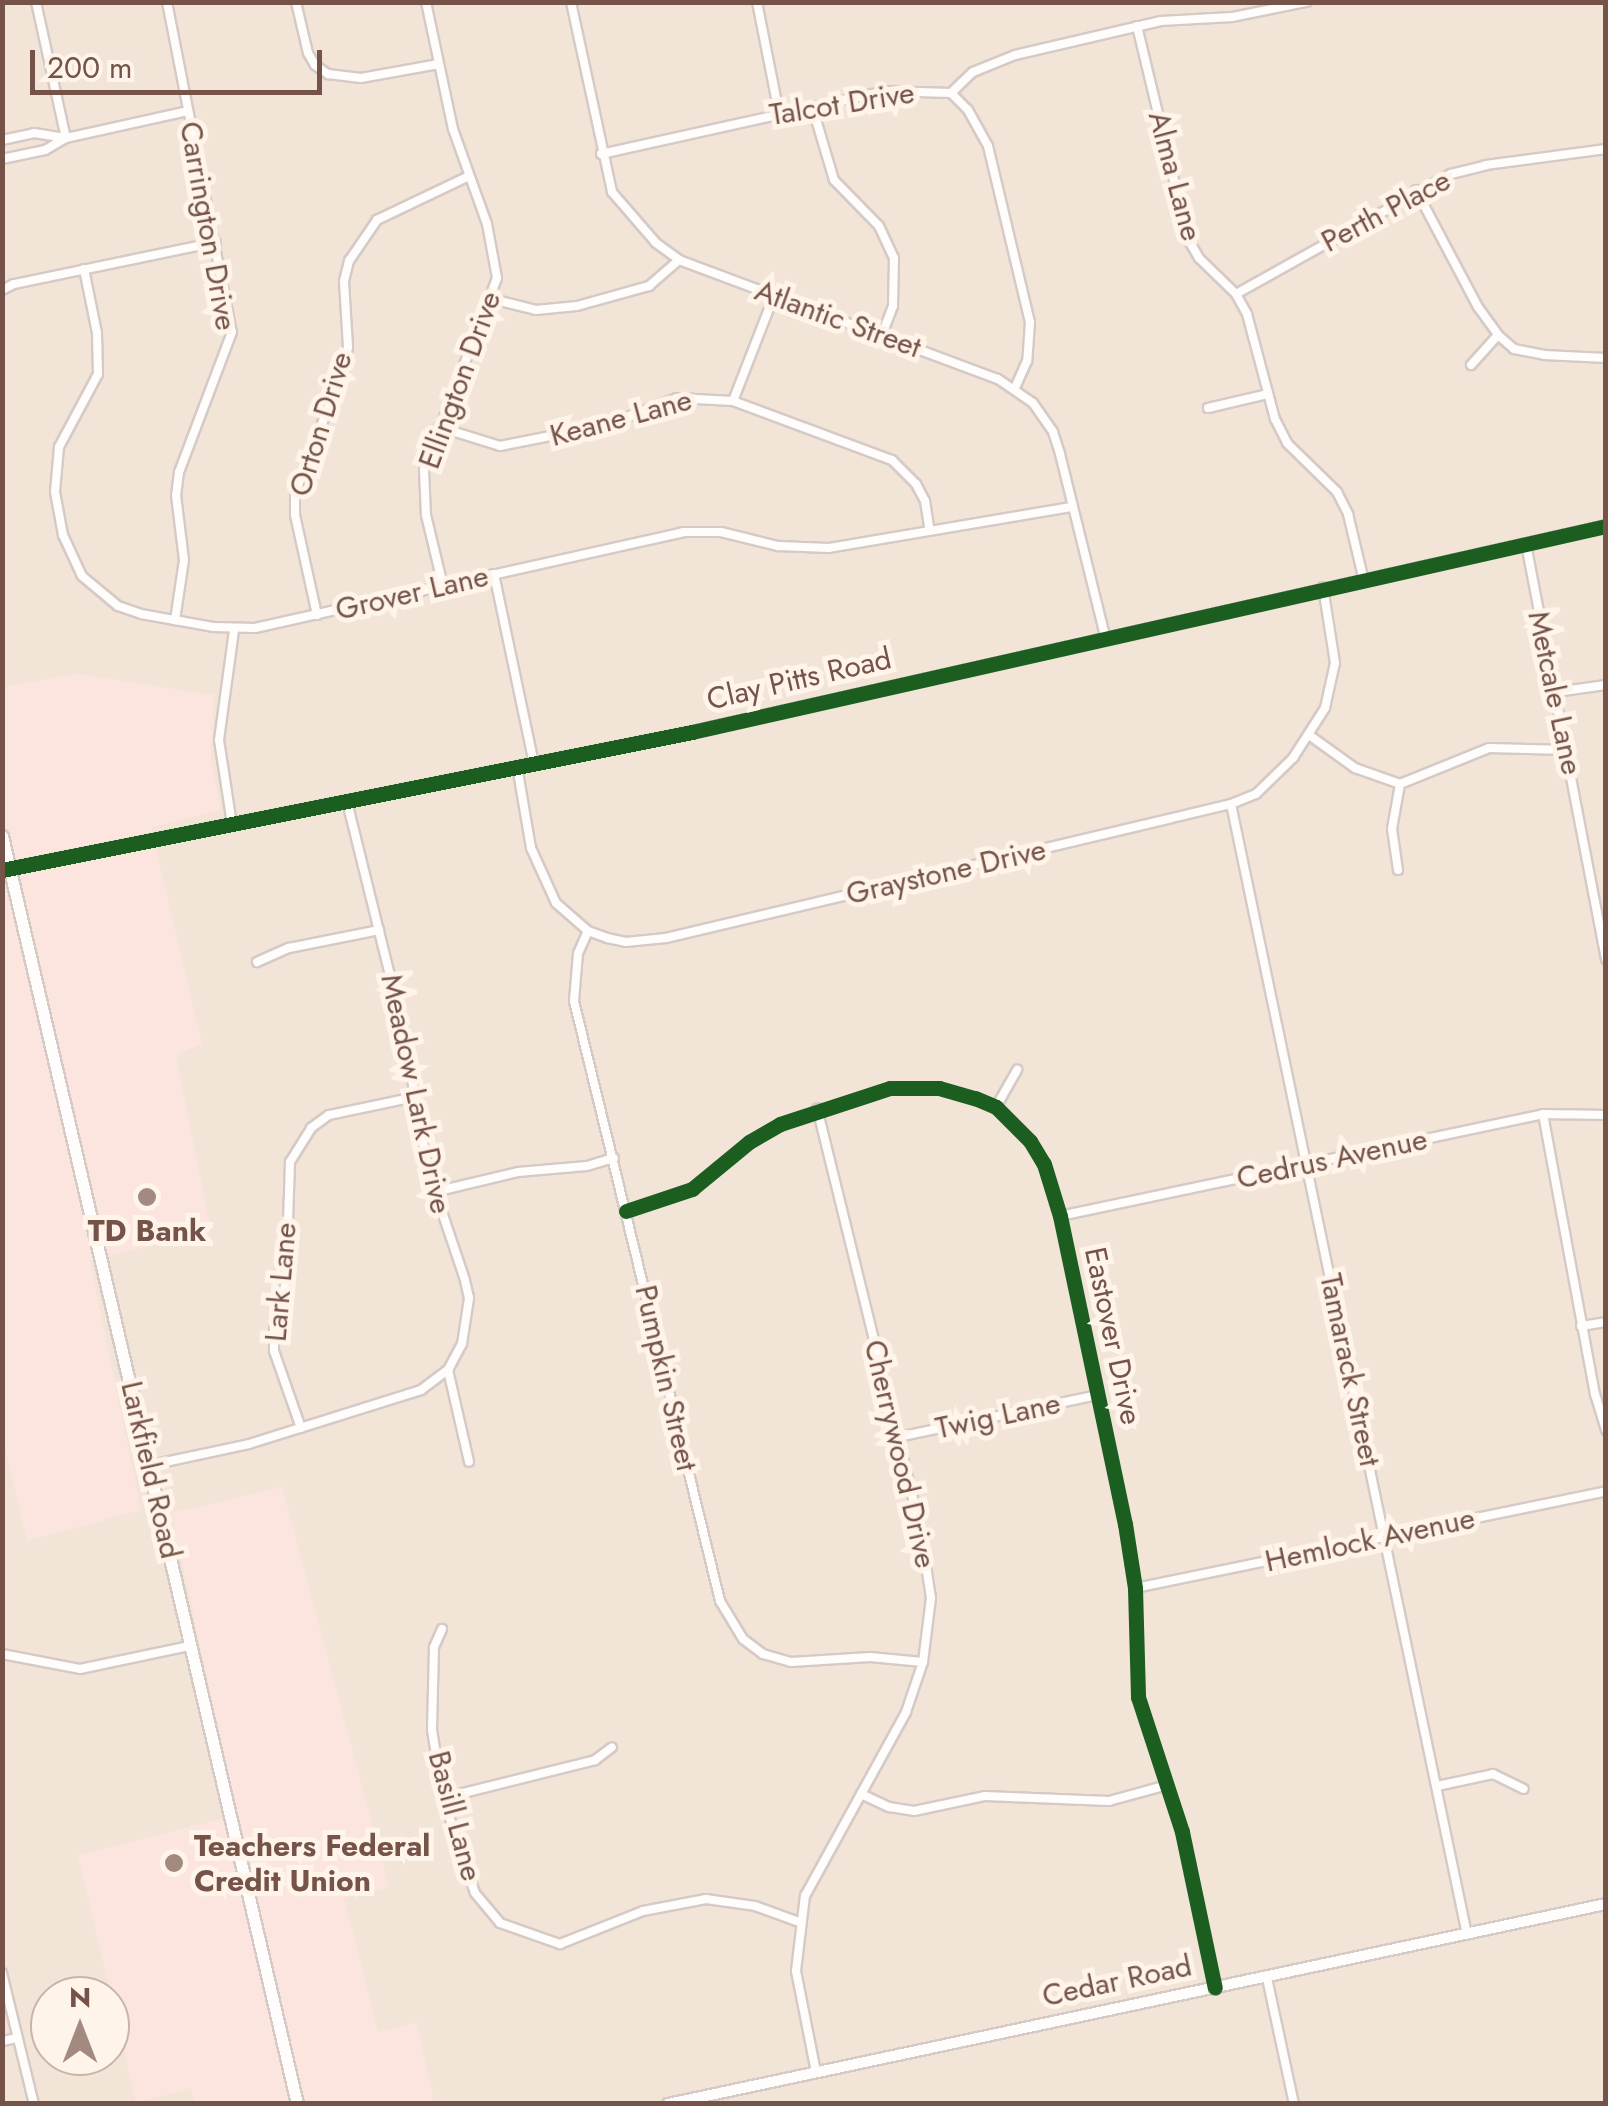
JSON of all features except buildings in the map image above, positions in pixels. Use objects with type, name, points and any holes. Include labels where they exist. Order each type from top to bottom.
[{"type":"main road","name":"Larkfield Road","points":[[2,836],[6,869],[151,1465],[189,1646],[297,2104]]},
{"type":"street","points":[[36,2],[66,138]]},
{"type":"street","name":"Carrington Drive","points":[[166,2],[232,332],[179,472],[176,495],[184,560],[175,620]]},
{"type":"street","points":[[296,2],[308,53],[315,66],[328,74],[361,78],[438,64]]},
{"type":"street","name":"Ellington Drive","points":[[426,2],[467,178],[492,241],[497,278],[424,470],[424,492],[443,586]]},
{"type":"street","name":"Atlantic Street","points":[[571,2],[612,192],[627,214],[679,260],[1014,388],[1033,403],[1053,432],[1105,636]]},
{"type":"street","points":[[757,2],[778,113]]},
{"type":"street","points":[[951,93],[993,61],[1138,26],[1232,17],[1306,2]]},
{"type":"street","name":"Alma Lane","points":[[1138,26],[1188,239],[1199,258],[1236,294],[1256,334],[1268,394],[1287,443],[1337,492],[1348,514],[1363,578]]},
{"type":"street","name":"Talcot Drive","points":[[601,154],[778,113],[900,90],[951,93],[974,119],[988,146],[1030,322],[1027,361],[1014,388]]},
{"type":"street","points":[[812,106],[834,180],[879,226],[894,258],[893,306],[882,335]]},
{"type":"street","points":[[2,160],[45,150],[66,138],[188,111]]},
{"type":"street","points":[[2,140],[34,133],[66,138]]},
{"type":"street","name":"Perth Place","points":[[1236,294],[1416,190],[1486,165],[1606,149]]},
{"type":"street","name":"Orton Drive","points":[[316,615],[297,525],[295,494],[344,367],[348,346],[344,281],[349,262],[377,220],[467,178]]},
{"type":"street","points":[[1416,190],[1478,307],[1498,336],[1514,348],[1544,355],[1606,358]]},
{"type":"street","points":[[2,290],[216,242]]},
{"type":"street","points":[[492,299],[536,310],[577,306],[649,286],[679,260]]},
{"type":"street","name":"Grover Lane","points":[[84,269],[100,355],[91,394],[67,428],[54,467],[63,535],[82,576],[98,592],[118,606],[175,620],[234,630],[683,532],[721,532],[778,546],[828,548],[1072,507]]},
{"type":"street","points":[[733,401],[774,296]]},
{"type":"street","points":[[1471,365],[1498,336]]},
{"type":"street","points":[[1208,408],[1268,394]]},
{"type":"street","name":"Keane Lane","points":[[439,427],[500,446],[610,424],[678,398],[701,396],[733,401],[892,460],[916,484],[930,531]]},
{"type":"street","name":"Clay Pitts Road","points":[[6,869],[534,764],[1606,526]]},
{"type":"street","name":"Metcale Lane","points":[[1526,544],[1606,959]]},
{"type":"street","points":[[494,574],[534,764]]},
{"type":"street","name":"Graystone Drive","points":[[588,931],[626,942],[666,938],[1231,804],[1256,794],[1308,736],[1324,708],[1335,662],[1323,588]]},
{"type":"street","points":[[232,824],[219,740],[234,630]]},
{"type":"street","points":[[1556,692],[1606,685]]},
{"type":"street","points":[[1308,736],[1355,768],[1400,784],[1489,748],[1567,750]]},
{"type":"street","points":[[517,766],[531,848],[545,888],[588,931]]},
{"type":"street","points":[[1398,870],[1392,830],[1400,784]]},
{"type":"street","name":"Meadow Lark Drive","points":[[347,801],[379,930],[434,1192],[469,1298],[462,1344],[448,1370]]},
{"type":"street","name":"Tamarack Street","points":[[1231,804],[1467,1935]]},
{"type":"street","points":[[257,962],[289,948],[379,930]]},
{"type":"street","name":"Pumpkin Street","points":[[588,931],[578,953],[574,1001],[712,1568],[730,1620],[742,1639],[762,1654],[791,1662],[870,1658],[923,1662]]},
{"type":"street","points":[[996,1108],[1017,1070]]},
{"type":"street","name":"Eastover Drive","points":[[626,1211],[692,1189],[749,1142],[817,1109],[890,1088],[916,1086],[958,1092],[996,1108],[1030,1141],[1044,1164],[1060,1216],[1134,1588],[1138,1696],[1182,1832],[1215,1988]]},
{"type":"street","name":"Lark Lane","points":[[300,1428],[274,1351],[274,1328],[286,1282],[290,1162],[311,1128],[329,1116],[415,1097]]},
{"type":"street","name":"Cherrywood Drive","points":[[816,2072],[796,1971],[805,1896],[906,1712],[923,1662],[931,1618],[929,1566],[817,1109]]},
{"type":"street","points":[[1543,1114],[1582,1326],[1606,1430]]},
{"type":"street","name":"Cedrus Avenue","points":[[1060,1216],[1543,1114],[1606,1115]]},
{"type":"street","points":[[434,1192],[518,1172],[586,1166],[614,1158]]},
{"type":"street","points":[[1582,1326],[1606,1322]]},
{"type":"street","points":[[151,1465],[300,1428],[420,1390],[448,1370],[469,1462]]},
{"type":"street","name":"Twig Lane","points":[[898,1437],[1097,1396]]},
{"type":"street","name":"Hemlock Avenue","points":[[1134,1588],[1606,1492]]},
{"type":"street","name":"Basill Lane","points":[[442,1628],[434,1647],[432,1730],[444,1798],[475,1893],[500,1922],[560,1944],[584,1938],[642,1911],[683,1901],[730,1901],[799,1922]]},
{"type":"street","points":[[2,1654],[80,1669],[189,1646]]},
{"type":"street","points":[[444,1798],[595,1760],[612,1747]]},
{"type":"street","points":[[1437,1786],[1493,1774],[1524,1789]]},
{"type":"street","points":[[860,1794],[889,1807],[914,1811],[986,1796],[1109,1801],[1167,1786]]},
{"type":"street","name":"Cedar Road","points":[[668,2104],[1606,1904]]},
{"type":"street","points":[[2,1973],[34,2104]]},
{"type":"street","points":[[1267,1978],[1294,2104]]},
{"type":"street","points":[[2,2041],[18,2038]]},
{"type":"shaded area","points":[[3,3],[1605,3],[1605,2103],[3,2104]]},
{"type":"shaded area","points":[[77,674],[214,695],[211,758],[221,810],[151,828],[202,1044],[176,1055],[211,1231],[90,1261],[141,1510],[27,1541],[2,1433],[2,687]]},
{"type":"shaded area","points":[[282,1487],[389,1887],[344,1898],[378,2032],[417,2023],[434,2103],[195,2103],[191,2088],[136,2103],[130,2076],[130,1976],[106,1976],[78,1855],[237,1815],[171,1513]]},
{"type":"cycle path","points":[[2,870],[692,732],[1606,526]]},
{"type":"cycle path","points":[[626,1211],[692,1189],[749,1142],[780,1124],[890,1088],[939,1088],[975,1098],[996,1107],[1030,1141],[1044,1164],[1060,1216],[1125,1524],[1135,1588],[1138,1697],[1182,1832],[1215,1988]]},
{"type":"place","name":"TD Bank","points":[[147,1197]]},
{"type":"place","name":"Teachers Federal Credit Union","points":[[174,1863]]}]
